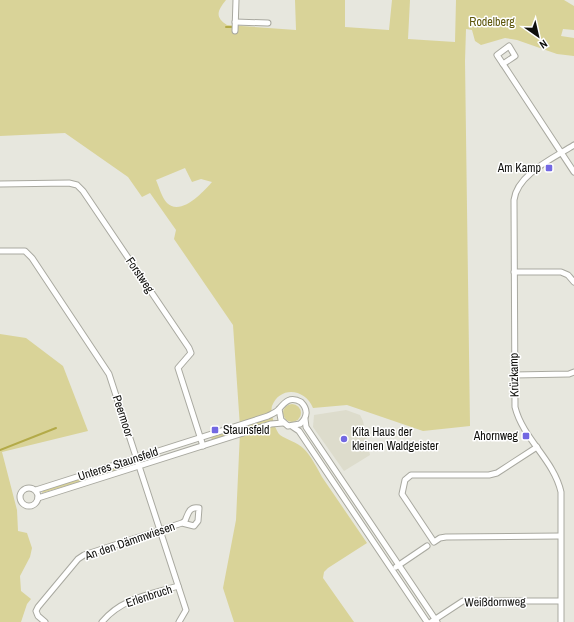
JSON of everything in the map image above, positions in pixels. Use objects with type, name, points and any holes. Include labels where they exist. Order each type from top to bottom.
[{"type":"street","points":[[235,31],[236,0]]},
{"type":"street","points":[[235,22],[268,23]]},
{"type":"street","points":[[503,64],[574,172]]},
{"type":"street","name":"Krüzkamp","points":[[561,622],[561,492],[558,481],[516,412],[514,375],[514,200],[516,190],[523,179],[574,145]]},
{"type":"street","name":"Forstweg","points":[[0,184],[69,182],[77,185],[83,191],[189,348],[191,353],[178,368],[200,438]]},
{"type":"street","name":"Peermoor","points":[[0,251],[25,251],[32,258],[101,359],[109,374],[186,610],[179,622]]},
{"type":"street","points":[[514,272],[561,272],[568,274],[574,282]]},
{"type":"street","points":[[514,375],[569,374],[574,372]]},
{"type":"street","name":"Unteres Staunsfeld","points":[[292,426],[283,423],[271,424],[38,498],[36,503],[31,506],[24,505],[20,500],[20,494],[25,489],[30,488],[36,490],[268,416],[279,409],[284,402],[289,400],[298,400],[305,407],[305,419]]},
{"type":"street","points":[[279,409],[280,418],[283,423]]},
{"type":"street","points":[[292,426],[300,424],[305,419]]},
{"type":"street","points":[[305,419],[306,427],[399,565],[434,621]]},
{"type":"street","points":[[292,426],[299,431],[427,622]]},
{"type":"street","points":[[200,438],[203,446]]},
{"type":"street","points":[[431,544],[402,494],[404,484],[408,476],[489,475],[497,473],[537,447]]},
{"type":"street","points":[[36,490],[38,498]]},
{"type":"street","name":"An den Dämmwiesen","points":[[45,622],[38,616],[36,611],[38,607],[78,559],[84,555],[182,523]]},
{"type":"street","points":[[392,569],[440,538],[560,536]]},
{"type":"street","name":"Erlenbruch","points":[[102,622],[116,607],[178,586]]},
{"type":"street","name":"Weißdornweg","points":[[434,621],[463,601],[560,601]]},
{"type":"shaded area","name":"Kita Haus der kleinen Waldgeister","points":[[346,410],[360,415],[363,421],[370,455],[344,471],[313,427],[314,415]]},
{"type":"green space","name":"Rodelberg","points":[[0,0],[226,0],[219,10],[219,16],[220,19],[227,25],[296,30],[295,0],[345,0],[345,27],[389,30],[392,0],[410,0],[408,39],[455,42],[456,0],[564,0],[574,6],[574,30],[563,29],[561,36],[574,38],[574,56],[557,54],[517,40],[505,38],[481,45],[475,41],[472,30],[466,29],[465,61],[470,426],[423,431],[347,405],[313,408],[305,397],[299,393],[293,392],[287,392],[281,395],[276,399],[272,406],[272,417],[278,433],[307,452],[322,477],[367,543],[328,568],[324,572],[323,578],[354,622],[234,622],[223,588],[236,520],[240,432],[212,440],[211,437],[240,427],[233,325],[174,239],[176,230],[150,193],[142,197],[128,177],[65,133],[0,136]],"holes":[[[185,168],[192,182],[201,179],[212,182],[192,201],[179,207],[173,206],[165,201],[156,180]]]},
{"type":"green space","points":[[0,334],[26,338],[63,366],[88,431],[2,452],[17,510],[18,531],[27,533],[32,548],[30,557],[20,576],[21,591],[31,599],[27,604],[21,622],[0,622]]},
{"type":"green space","points":[[288,404],[296,404],[301,409],[299,420],[296,422],[288,422],[283,417],[283,409]]},
{"type":"green space","points":[[127,463],[130,465],[129,467],[42,493],[43,490]]},
{"type":"waterway","points":[[226,27],[234,27]]},
{"type":"waterway","points":[[0,450],[56,428]]},
{"type":"place","name":"Am Kamp","points":[[549,168]]},
{"type":"place","name":"Staunsfeld","points":[[215,430]]},
{"type":"place","name":"Ahornweg","points":[[526,436]]},
{"type":"place","name":"Kita Haus der kleinen Waldgeister","points":[[344,439]]}]
